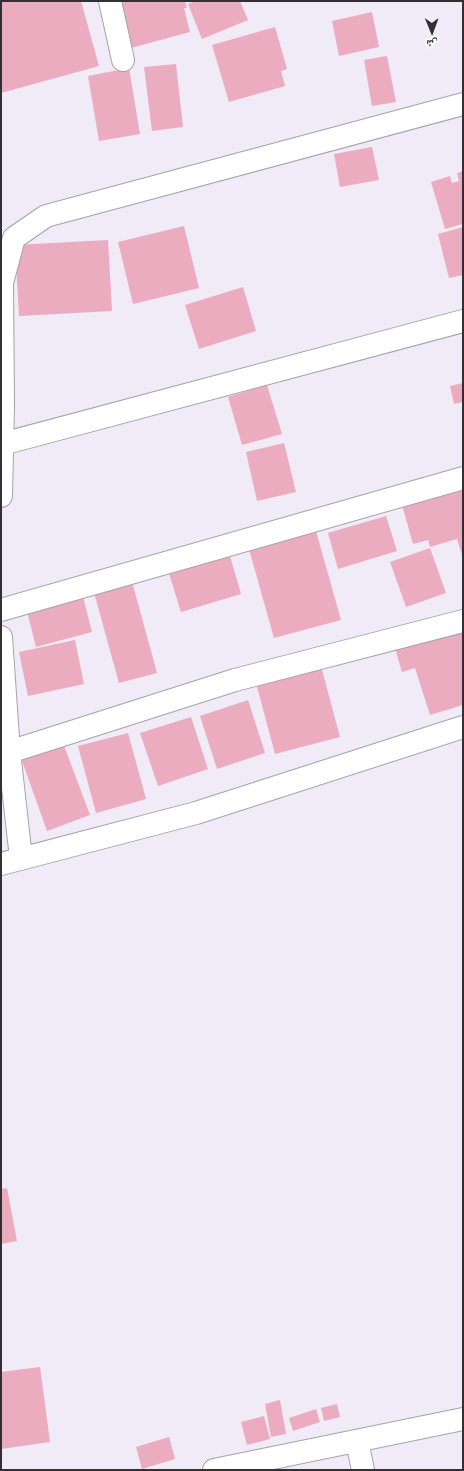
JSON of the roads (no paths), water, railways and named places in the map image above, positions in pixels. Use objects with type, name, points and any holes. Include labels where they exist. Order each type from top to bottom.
[{"type":"street","points":[[110,1],[123,60]]},
{"type":"street","points":[[1,496],[2,283],[14,238],[46,216],[463,104]]},
{"type":"street","points":[[2,444],[463,321]]},
{"type":"street","points":[[1,610],[463,478]]},
{"type":"street","points":[[9,752],[235,680],[463,621]]},
{"type":"street","points":[[1,637],[9,752],[11,861],[196,813],[463,727]]},
{"type":"street","points":[[214,1470],[463,1419]]},
{"type":"street","points":[[357,1441],[363,1470]]}]
